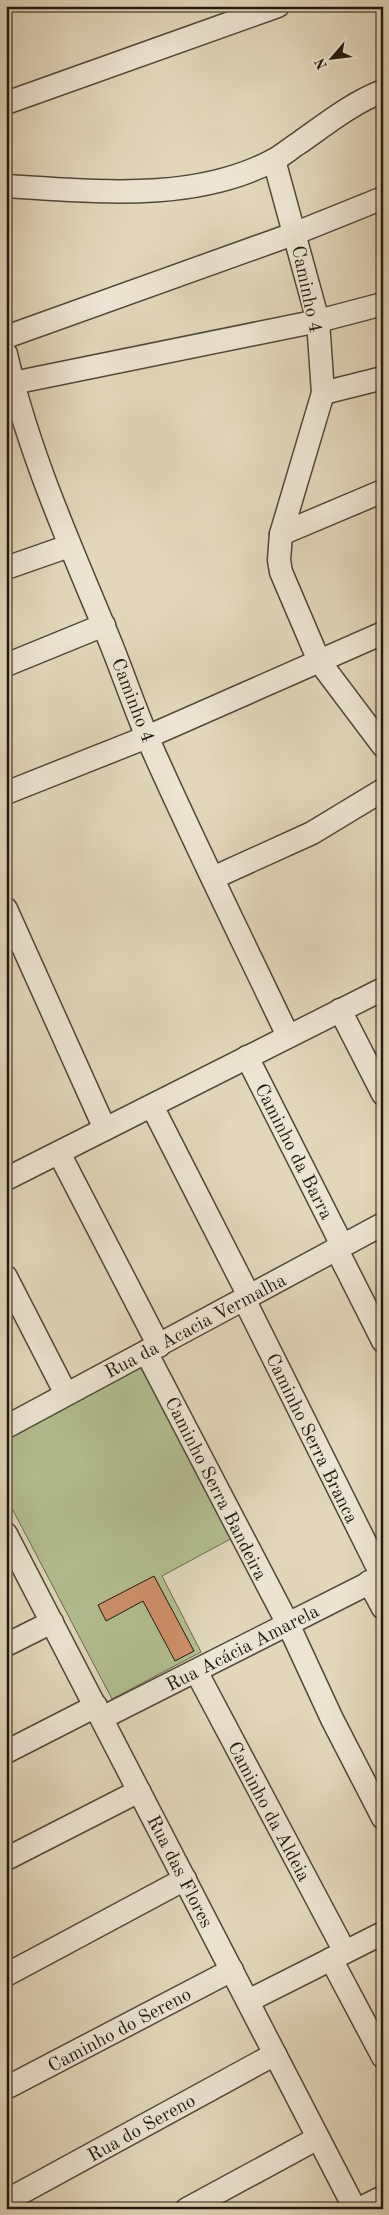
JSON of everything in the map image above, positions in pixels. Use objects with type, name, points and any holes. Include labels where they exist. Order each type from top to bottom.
[{"type":"street","points":[[6,103],[238,13],[278,6]]},
{"type":"street","points":[[6,186],[140,191],[194,187],[232,177],[274,160],[342,112],[383,91]]},
{"type":"street","name":"Caminho 4","points":[[274,160],[296,233],[318,321],[323,393],[281,534],[281,572],[319,661],[383,746]]},
{"type":"street","points":[[6,337],[296,233],[383,198]]},
{"type":"street","points":[[12,396],[383,304]]},
{"type":"street","name":"Caminho 4","points":[[6,354],[12,396],[147,737],[288,1036]]},
{"type":"street","points":[[323,393],[383,378]]},
{"type":"street","points":[[281,534],[383,491]]},
{"type":"street","points":[[6,568],[70,546]]},
{"type":"street","points":[[6,665],[104,625]]},
{"type":"street","points":[[6,793],[147,737],[383,633]]},
{"type":"street","points":[[214,878],[312,833],[383,790]]},
{"type":"street","points":[[6,908],[14,945],[106,1129]]},
{"type":"street","points":[[6,1179],[383,989]]},
{"type":"street","points":[[340,1010],[383,1094]]},
{"type":"street","name":"Caminho da Barra","points":[[247,1057],[383,1341]]},
{"type":"street","name":"Caminho Serra Branca","points":[[152,1106],[247,1298],[378,1578],[383,1608]]},
{"type":"street","name":"Caminho Serra Bandeira","points":[[58,1153],[152,1349],[288,1624],[332,1719],[383,1818]]},
{"type":"street","name":"Rua da Acacia Vermalha","points":[[6,1427],[383,1224]]},
{"type":"street","points":[[6,1277],[66,1394]]},
{"type":"street","name":"Rua das Flores","points":[[6,1534],[355,2209]]},
{"type":"street","name":"Rua Acácia Amarela","points":[[6,1752],[196,1671],[378,1578]]},
{"type":"street","points":[[6,1645],[52,1622]]},
{"type":"street","name":"Caminho da Aldeia","points":[[196,1671],[338,1956],[383,2057]]},
{"type":"street","points":[[6,1859],[139,1791]]},
{"type":"street","points":[[6,1975],[185,1879]]},
{"type":"street","points":[[248,2001],[383,1933]]},
{"type":"street","name":"Caminho do Sereno","points":[[6,2088],[232,1970]]},
{"type":"street","name":"Rua do Sereno","points":[[6,2201],[275,2054]]},
{"type":"street","points":[[187,2209],[318,2138]]},
{"type":"street","points":[[359,2209],[383,2197]]},
{"type":"green space","points":[[147,1363],[236,1536],[162,1576],[201,1652],[112,1699],[6,1497],[6,1434]]},
{"type":"building","points":[[154,1576],[194,1651],[175,1661],[143,1601],[106,1621],[98,1605]]}]
